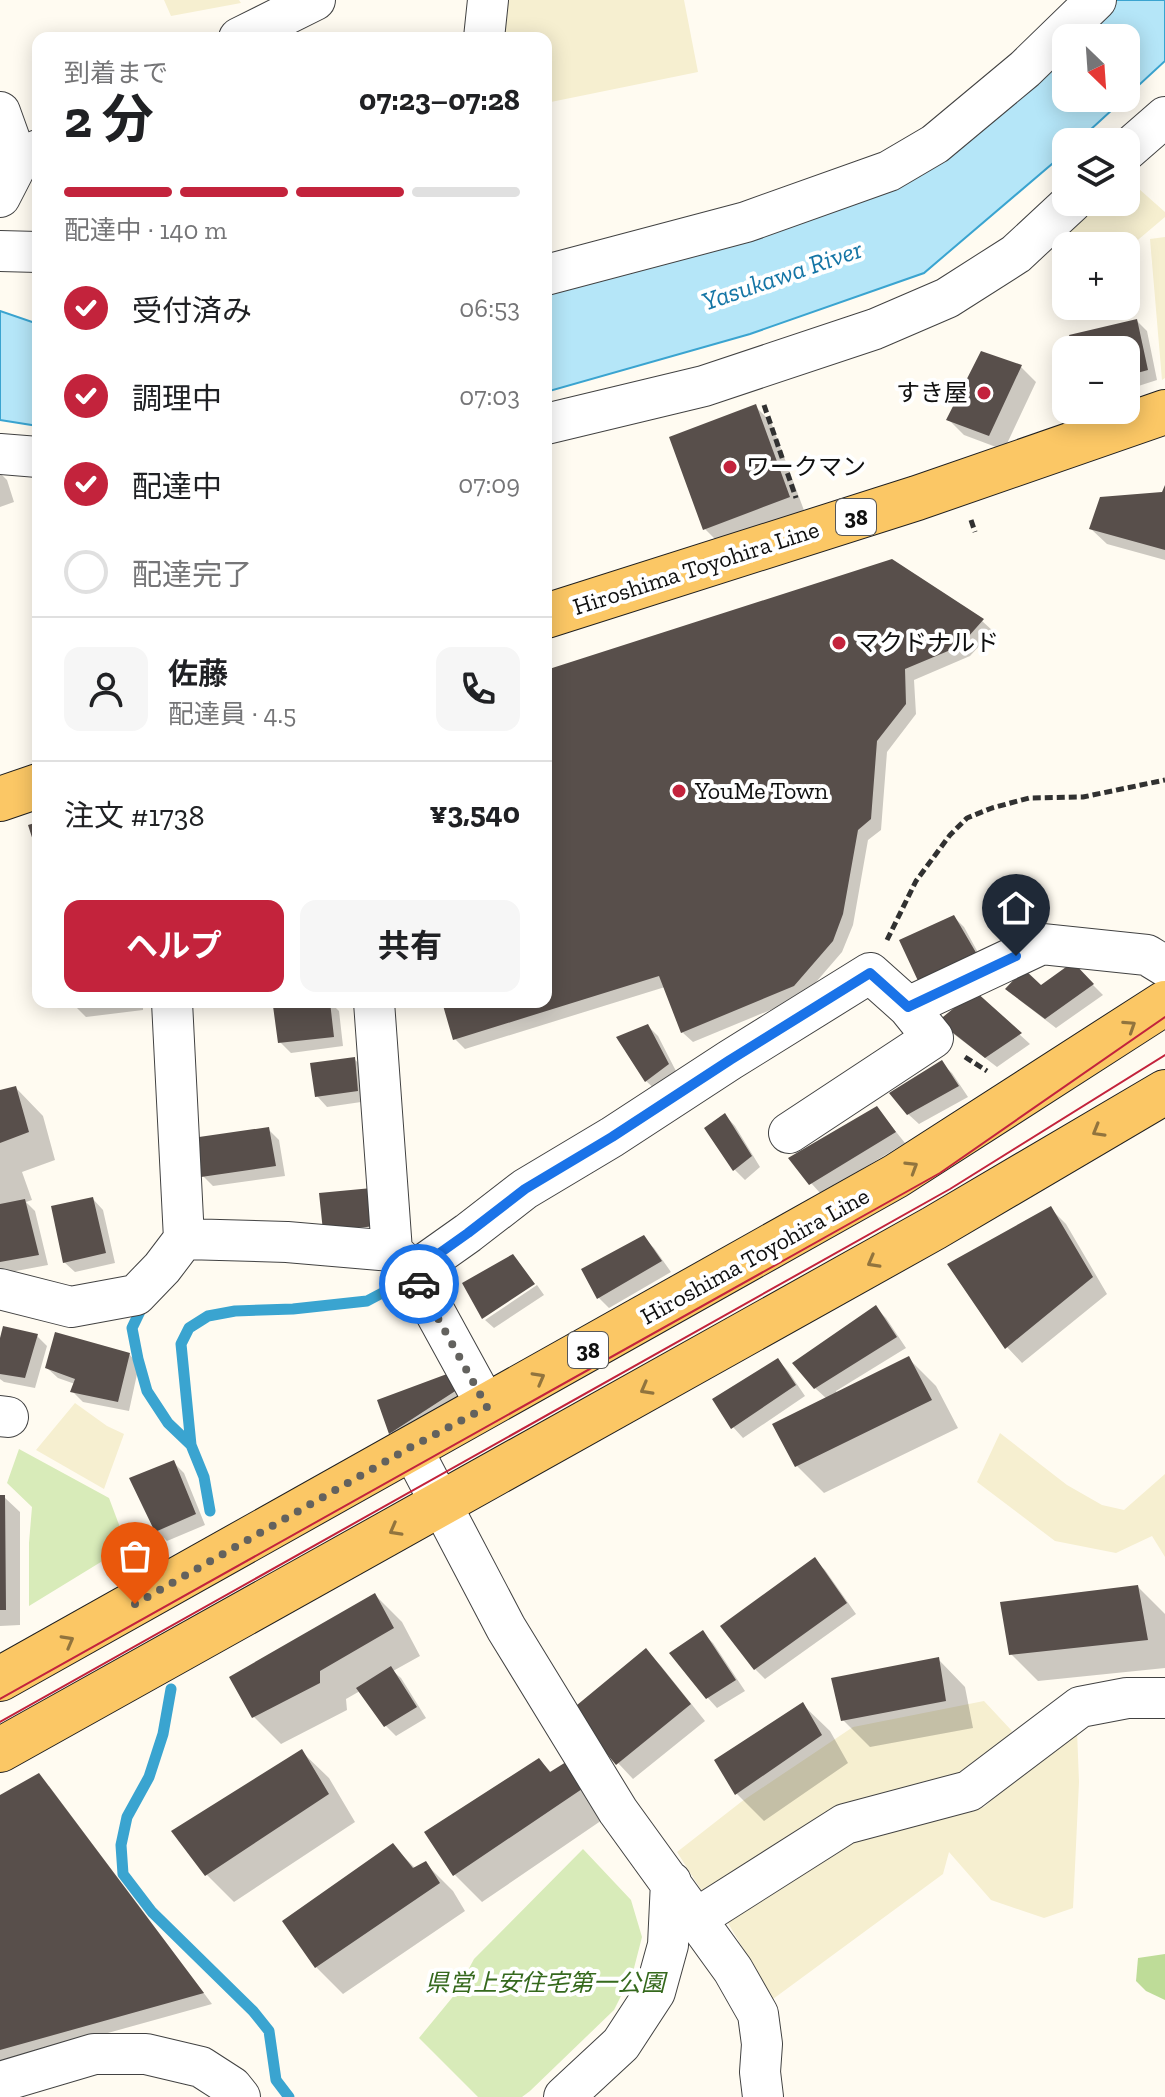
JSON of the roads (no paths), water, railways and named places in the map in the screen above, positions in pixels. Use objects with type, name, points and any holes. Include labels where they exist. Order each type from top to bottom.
[{"type":"main road","name":"Hiroshima Toyohira Line","points":[[552,614],[917,498],[1165,412]]},
{"type":"main road","points":[[0,799],[32,788]]},
{"type":"main road","name":"Hiroshima Toyohira Line","points":[[0,1679],[896,1176],[1165,1003]]},
{"type":"main road","points":[[0,1750],[934,1228],[1165,1092]]},
{"type":"street","points":[[251,32],[315,0]]},
{"type":"street","points":[[485,32],[488,0]]},
{"type":"street","points":[[552,273],[746,222],[889,171],[935,144],[1003,88],[1096,0]]},
{"type":"street","points":[[0,112],[28,156],[0,197]]},
{"type":"street","points":[[1140,139],[1165,117]]},
{"type":"street","points":[[552,423],[704,386],[875,329],[947,298],[1016,254],[1057,216]]},
{"type":"street","points":[[0,251],[32,252]]},
{"type":"street","points":[[0,454],[32,457]]},
{"type":"street","points":[[908,1007],[1042,944],[1147,955],[1165,966]]},
{"type":"street","points":[[184,1239],[287,1242],[402,1262],[468,1233],[525,1189],[870,973],[908,1007],[933,1038],[789,1133]]},
{"type":"street","points":[[0,1289],[71,1307],[136,1295],[184,1239],[172,1008]]},
{"type":"street","points":[[375,1008],[402,1262],[487,1407]]},
{"type":"street","points":[[411,1447],[506,1628],[618,1811],[733,1970],[758,2014],[763,2097]]},
{"type":"street","points":[[697,1918],[845,1824],[969,1791],[1080,1707],[1127,1698],[1165,1698]]},
{"type":"street","points":[[564,2097],[621,2044],[655,1992],[668,1945],[671,1882]]},
{"type":"street","points":[[0,2082],[94,2054],[146,2054],[201,2067],[232,2087],[240,2097]]},
{"type":"water","points":[[1109,0],[1165,0],[1165,61],[1140,84],[1140,24],[1083,24]]},
{"type":"water","name":"Yasukawa River","points":[[1052,49],[1052,112],[1110,112],[1092,128],[1052,128],[1052,164],[924,273],[750,334],[552,390],[552,293],[759,233]]},
{"type":"water","points":[[0,311],[32,322],[32,425],[0,420]]},
{"type":"waterway","points":[[191,1445],[181,1344],[189,1328],[208,1316],[235,1311],[367,1301],[384,1292]]},
{"type":"waterway","points":[[144,1303],[132,1328],[147,1391],[168,1423],[191,1445],[204,1477],[210,1511]]},
{"type":"waterway","points":[[171,1689],[163,1734],[149,1777],[127,1817],[121,1845],[123,1874],[152,1912],[253,2011],[269,2031],[276,2080],[289,2097]]},
{"type":"tram line","points":[[0,1699],[940,1173],[1165,1017]]},
{"type":"tram line","points":[[0,1722],[950,1189],[1165,1055]]},
{"type":"place","name":"すき屋","points":[[984,393]]},
{"type":"place","name":"ワークマン","points":[[730,467]]},
{"type":"place","name":"マクドナルド","points":[[839,643]]},
{"type":"place","name":"YouMe Town","points":[[679,791]]},
{"type":"park label","name":"県営上安住宅第一公園","points":[[545,1983]]}]
